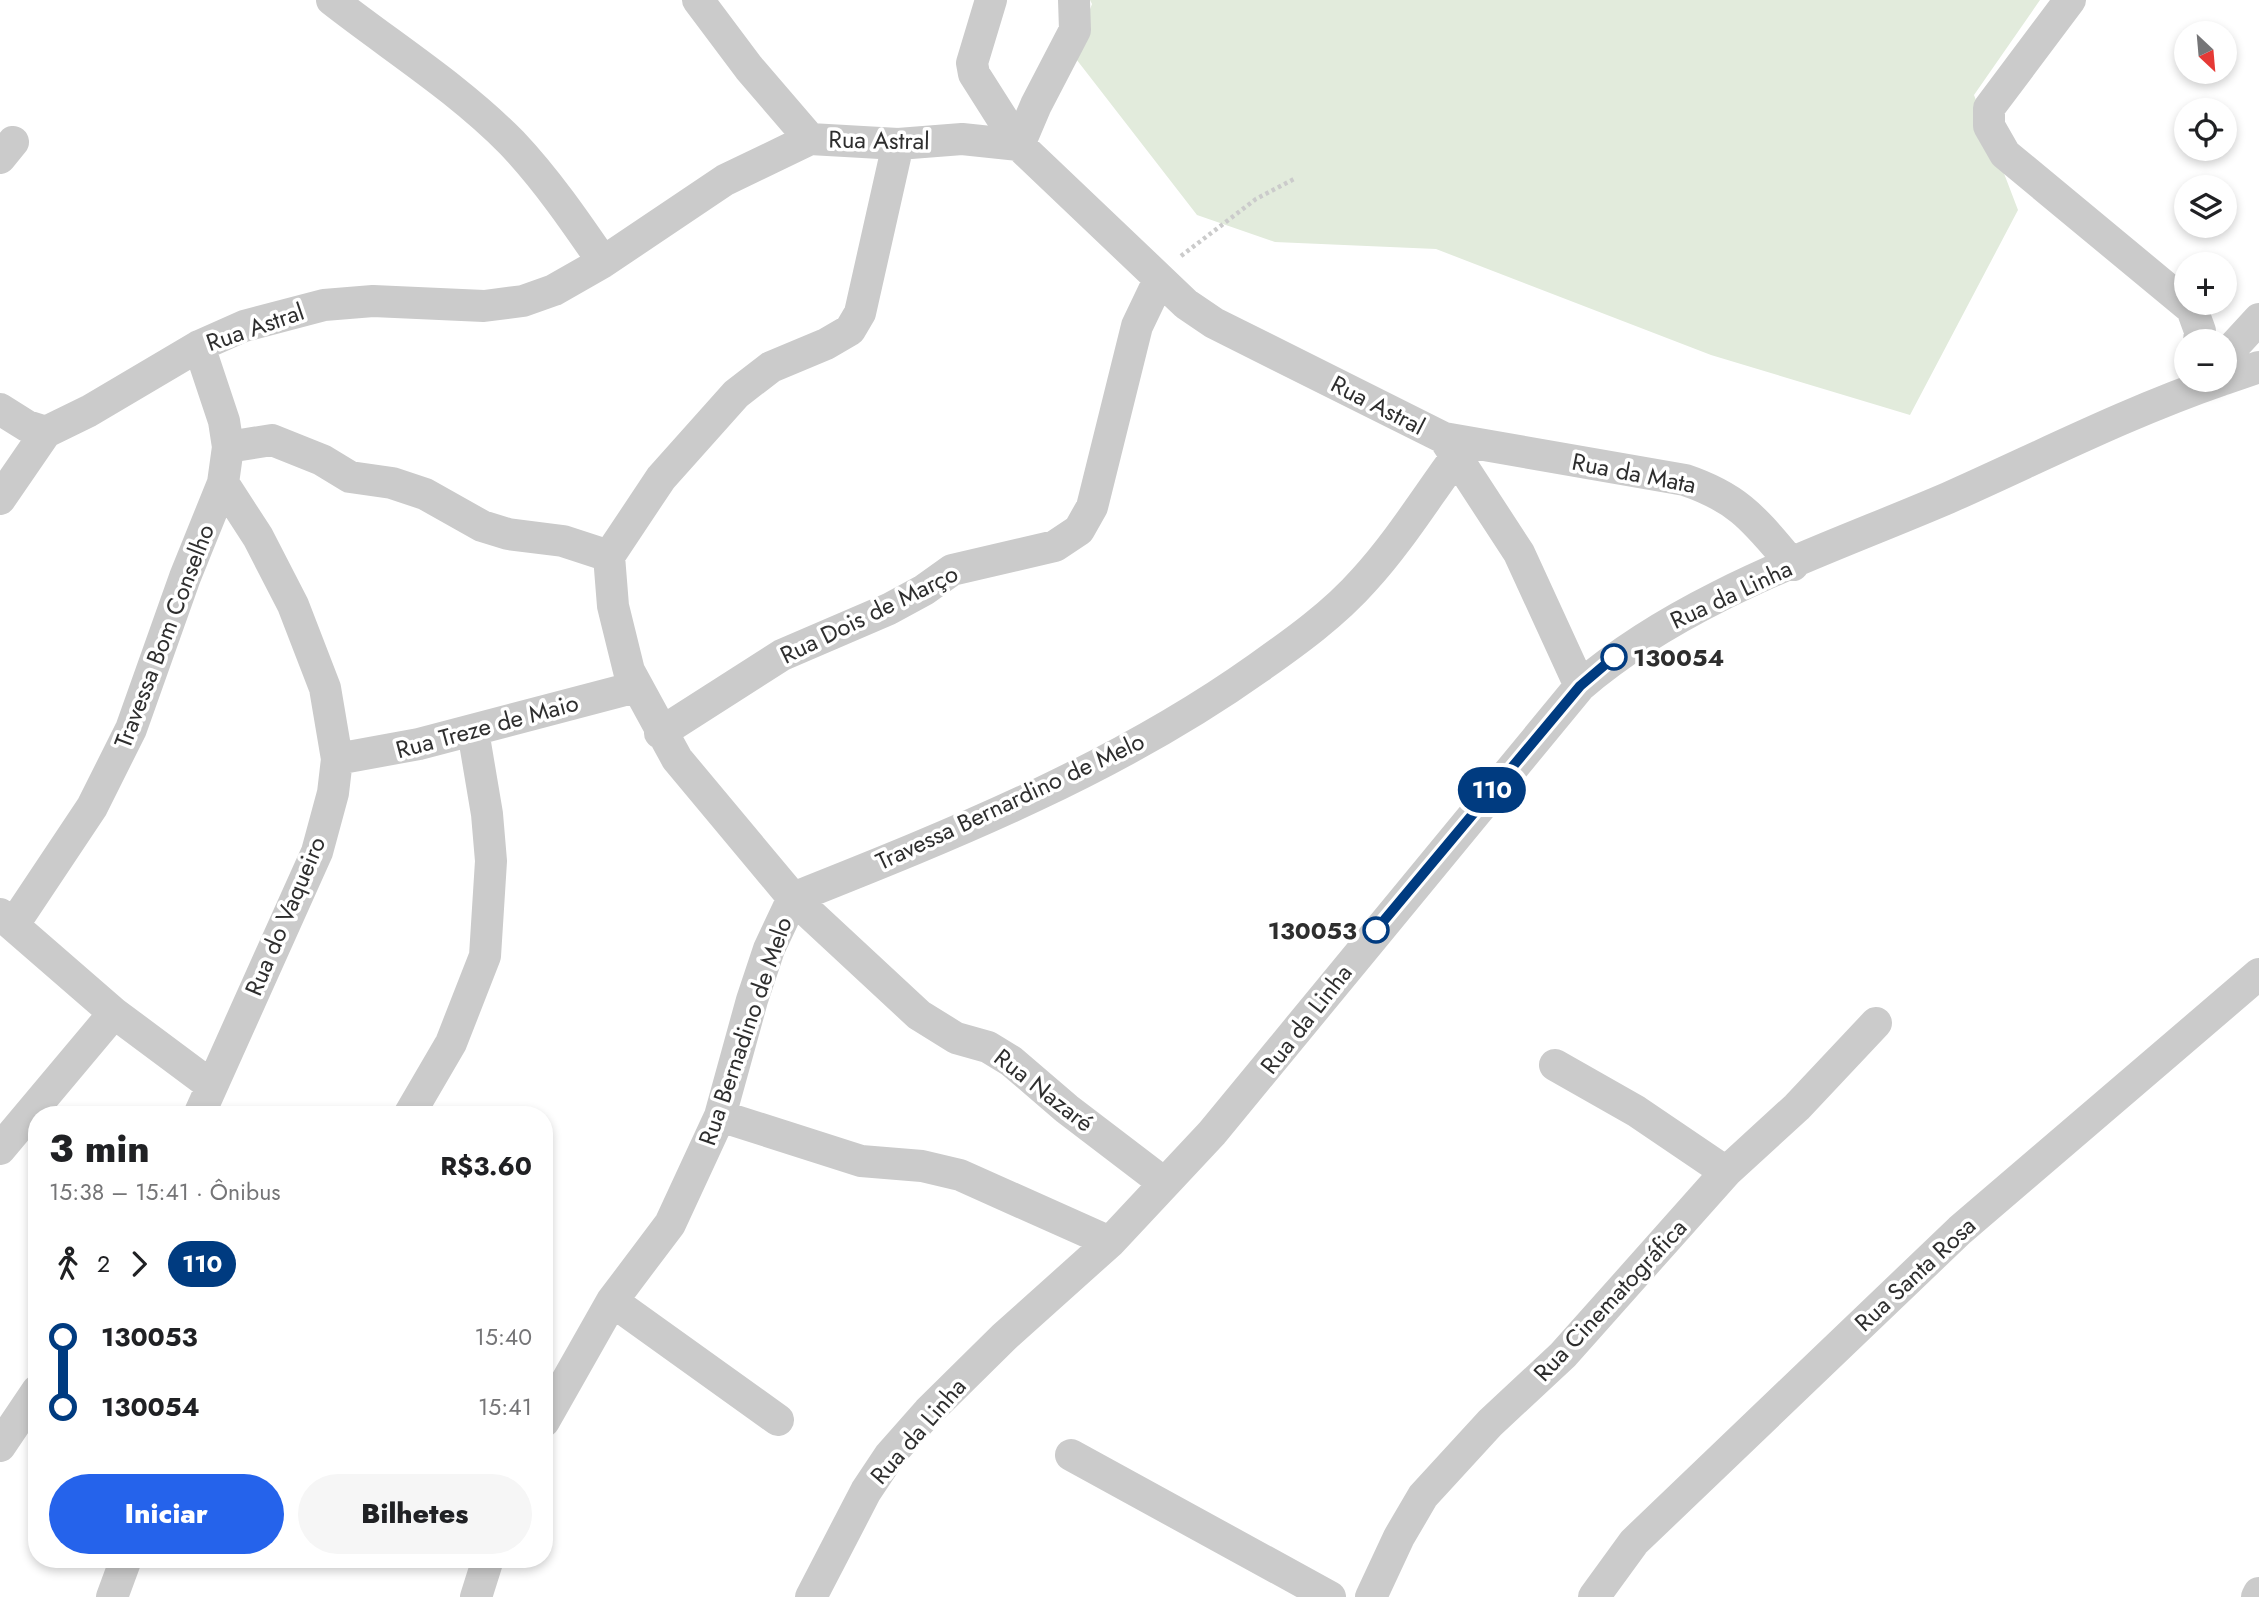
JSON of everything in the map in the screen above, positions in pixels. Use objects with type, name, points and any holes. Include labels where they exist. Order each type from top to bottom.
[{"type":"street","points":[[332,0],[420,64],[512,144],[563,205],[603,262]]},
{"type":"street","points":[[698,0],[749,68],[810,139]]},
{"type":"street","points":[[990,0],[972,63],[974,74],[1019,145]]},
{"type":"street","points":[[1019,145],[1036,105],[1076,30],[1074,0]]},
{"type":"street","points":[[2070,0],[1989,108],[1989,126],[1996,142],[2006,154],[2192,309],[2199,329]]},
{"type":"street","name":"Rua Astral","points":[[0,499],[46,432],[89,411],[199,346],[244,326],[324,305],[373,301],[484,306],[523,301],[554,290],[603,262],[725,180],[810,139],[898,144],[962,139],[1019,145],[1159,280],[1214,323],[1450,448]]},
{"type":"street","points":[[228,447],[272,440],[322,460],[350,477],[392,483],[425,494],[482,526],[508,534],[564,541],[609,556],[662,478],[736,394],[771,367],[827,344],[850,330],[860,313],[898,144]]},
{"type":"street","name":"Rua Dois de Março","points":[[660,733],[782,655],[888,609],[924,590],[952,570],[1055,546],[1079,530],[1092,507],[1137,326],[1159,280]]},
{"type":"street","points":[[2237,343],[2259,319]]},
{"type":"street","name":"Travessa Bom Conselho","points":[[7,919],[92,807],[131,729],[185,577],[223,483],[228,447],[219,401],[199,346]]},
{"type":"street","points":[[2237,372],[2259,367]]},
{"type":"street","name":"Rua da Linha","points":[[811,1597],[866,1491],[890,1455],[928,1412],[1004,1338],[1110,1242],[1262,1074],[1369,939],[1580,686],[1614,657],[1714,597],[1793,565],[2182,392]]},
{"type":"street","points":[[0,410],[27,426],[46,432]]},
{"type":"street","points":[[1450,448],[1518,553],[1580,686]]},
{"type":"street","name":"Rua da Mata","points":[[1450,448],[1685,480],[1716,491],[1746,510],[1793,565]]},
{"type":"street","name":"Travessa Bernardino de Melo","points":[[793,898],[933,842],[1006,809],[1079,775],[1197,710],[1303,636],[1364,581],[1450,448]]},
{"type":"street","name":"Rua do Vaqueiro","points":[[203,1106],[317,852],[333,793],[337,759],[325,688],[293,605],[258,537],[223,483]]},
{"type":"street","name":"Rua Bernadino de Melo","points":[[553,1405],[612,1301],[670,1224],[720,1116],[756,987],[793,898],[677,759],[660,733],[629,671],[612,606],[609,556]]},
{"type":"street","name":"Rua Treze de Maio","points":[[337,759],[380,754],[636,687]]},
{"type":"street","points":[[414,1106],[451,1043],[485,956],[491,861],[488,814],[473,731]]},
{"type":"street","name":"Rua Nazaré","points":[[793,898],[919,1015],[956,1038],[988,1046],[1011,1061],[1067,1109],[1164,1183]]},
{"type":"street","points":[[7,919],[114,1013],[212,1086]]},
{"type":"street","name":"Rua Santa Rosa","points":[[1594,1597],[1634,1542],[1922,1267],[2259,974]]},
{"type":"street","points":[[36,1106],[114,1013]]},
{"type":"street","name":"Rua Cinematográfica","points":[[1371,1597],[1399,1537],[1423,1496],[1490,1423],[1563,1355],[1726,1171],[1797,1107],[1876,1023]]},
{"type":"street","points":[[1555,1065],[1647,1118],[1726,1171]]},
{"type":"street","points":[[0,1149],[28,1116]]},
{"type":"street","points":[[720,1116],[862,1161],[922,1166],[960,1175],[1110,1242]]},
{"type":"street","points":[[612,1301],[778,1420]]},
{"type":"street","points":[[0,1446],[28,1404]]},
{"type":"street","points":[[1071,1455],[1330,1597]]},
{"type":"street","points":[[111,1597],[123,1568]]},
{"type":"street","points":[[476,1597],[485,1568]]},
{"type":"path","points":[[1159,280],[1189,247],[1256,199],[1294,179]]},
{"type":"green space","points":[[1090,0],[2040,0],[1974,95],[2018,210],[1910,415],[1711,355],[1436,249],[1275,242],[1197,215],[1073,55],[1092,4]]},
{"type":"bus line","name":"110","points":[[1376,930],[1580,686],[1614,657]]},
{"type":"place","name":"130054","points":[[1614,657]]},
{"type":"place","name":"130053","points":[[1376,930]]}]
